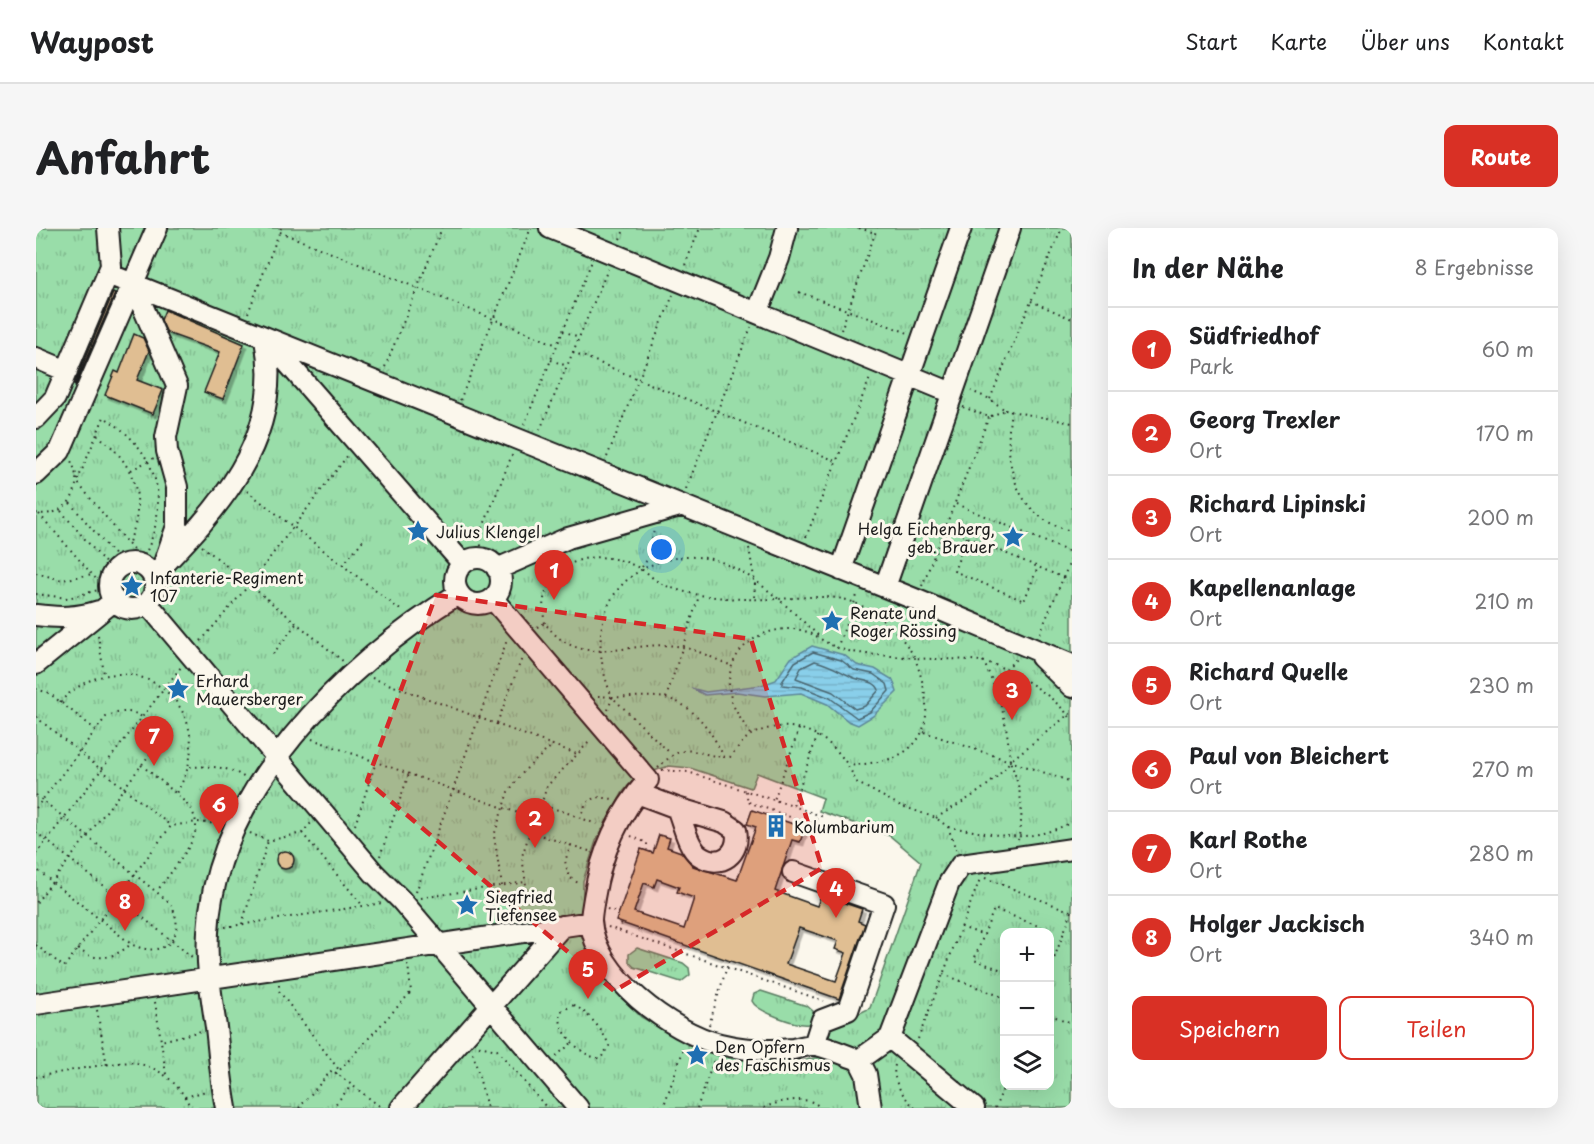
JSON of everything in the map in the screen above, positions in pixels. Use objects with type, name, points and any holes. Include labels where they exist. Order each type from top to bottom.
[{"type":"lane","points":[[36,417],[55,398],[108,274],[111,266],[108,228]]},
{"type":"lane","points":[[36,474],[60,451],[157,228]]},
{"type":"lane","points":[[550,228],[952,394]]},
{"type":"lane","points":[[757,313],[779,258],[787,228]]},
{"type":"lane","points":[[841,570],[961,228]]},
{"type":"lane","points":[[885,587],[1010,228]]},
{"type":"lane","points":[[108,274],[885,587],[1072,665]]},
{"type":"lane","points":[[36,664],[172,544],[178,506],[177,487],[167,451],[168,417],[177,386],[133,284]]},
{"type":"lane","points":[[36,615],[58,618],[82,616],[191,536],[235,482],[257,434],[270,376],[264,336]]},
{"type":"lane","points":[[264,336],[471,561],[491,563],[497,569],[501,584],[493,599],[476,604],[465,600],[459,594],[455,579],[471,561]]},
{"type":"lane","points":[[36,358],[67,371]]},
{"type":"lane","points":[[497,569],[568,538],[680,506]]},
{"type":"lane","points":[[127,582],[155,588],[147,603],[130,608],[127,582]]},
{"type":"lane","points":[[226,1108],[209,978],[208,930],[213,893],[223,858],[256,787],[296,734],[356,672],[415,621],[459,594]]},
{"type":"lane","points":[[493,599],[648,780],[632,798],[613,830],[603,856],[591,922],[604,958],[622,983],[647,1007],[704,1039],[756,1050],[794,1049],[814,1045],[859,1060],[866,1074],[871,1108]]},
{"type":"lane","points":[[147,603],[374,873],[401,900],[578,1108]]},
{"type":"lane","points":[[1032,649],[1072,687]]},
{"type":"lane","points":[[632,798],[677,808]]},
{"type":"lane","points":[[859,1060],[890,1038],[949,883],[961,865],[1072,849]]},
{"type":"lane","points":[[793,872],[884,904],[848,1010],[822,1020],[814,1045]]},
{"type":"lane","points":[[36,1005],[276,967],[591,922]]},
{"type":"lane","points":[[401,1108],[562,926]]},
{"type":"lane","points":[[890,1038],[974,1108]]},
{"type":"path","points":[[378,383],[442,228]]},
{"type":"path","points":[[455,414],[531,228]]},
{"type":"path","points":[[600,474],[700,228]]},
{"type":"path","points":[[859,228],[875,233]]},
{"type":"path","points":[[835,345],[877,228]]},
{"type":"path","points":[[990,399],[1062,228]]},
{"type":"path","points":[[242,327],[281,230],[557,345]]},
{"type":"path","points":[[526,443],[557,345],[606,251]]},
{"type":"path","points":[[471,561],[482,530],[567,366],[579,337],[606,251]]},
{"type":"path","points":[[799,292],[922,338]]},
{"type":"path","points":[[1031,301],[1072,319]]},
{"type":"path","points":[[680,506],[757,313]]},
{"type":"path","points":[[563,331],[579,337]]},
{"type":"path","points":[[573,352],[836,461]]},
{"type":"path","points":[[551,360],[567,366]]},
{"type":"path","points":[[799,553],[877,362]]},
{"type":"path","points":[[952,394],[990,399],[1005,410],[1072,423]]},
{"type":"path","points":[[952,394],[989,417]]},
{"type":"path","points":[[917,600],[989,417],[1005,410]]},
{"type":"path","points":[[1011,411],[1008,436],[1009,459],[1022,496],[1032,510],[1046,522],[1072,531]]},
{"type":"path","points":[[36,594],[68,598],[127,582],[151,543],[158,521],[156,481],[148,461],[136,442],[104,417],[70,502],[50,514],[38,513]]},
{"type":"path","points":[[96,435],[121,456],[131,470],[139,507],[135,530],[128,544],[127,582],[104,674]]},
{"type":"path","points":[[60,451],[70,459],[76,471],[77,482],[128,544]]},
{"type":"path","points":[[131,470],[167,451]]},
{"type":"path","points":[[235,482],[415,621]]},
{"type":"path","points":[[70,502],[127,582]]},
{"type":"path","points":[[955,504],[1072,555],[1032,649]]},
{"type":"path","points":[[60,510],[127,582]]},
{"type":"path","points":[[659,512],[647,560],[609,600],[601,628],[600,653],[603,676],[612,697],[671,754]]},
{"type":"path","points":[[38,513],[92,574]]},
{"type":"path","points":[[946,528],[1064,578]]},
{"type":"path","points":[[753,535],[749,548],[755,583],[754,599]]},
{"type":"path","points":[[191,536],[356,672],[577,754]]},
{"type":"path","points":[[967,537],[954,571],[1024,601],[1038,567]]},
{"type":"path","points":[[343,565],[363,540]]},
{"type":"path","points":[[640,569],[669,558],[692,556],[729,565],[777,599],[818,636],[837,648],[915,658],[983,661],[1005,669],[1035,687],[1072,720]]},
{"type":"path","points":[[730,665],[682,647],[640,645],[600,653],[574,648],[555,637],[545,623],[542,609],[546,588],[560,572],[579,558],[616,560],[640,569],[657,582],[699,595],[754,599],[815,597],[854,602],[886,623],[905,641],[915,658],[927,711],[924,731],[907,750],[887,760],[850,766]]},
{"type":"path","points":[[36,573],[62,580],[92,574],[127,582]]},
{"type":"path","points":[[837,648],[864,579]]},
{"type":"path","points":[[666,698],[699,595]]},
{"type":"path","points":[[525,882],[413,899],[477,716],[521,633],[545,623]]},
{"type":"path","points":[[273,654],[296,624]]},
{"type":"path","points":[[750,734],[730,696],[730,665],[745,645],[758,635],[775,630],[794,629],[818,636]]},
{"type":"path","points":[[497,723],[521,633]]},
{"type":"path","points":[[983,661],[999,692],[1005,714],[1010,761],[1021,789],[1023,817],[1014,857]]},
{"type":"path","points":[[60,702],[73,688],[104,674],[124,673],[145,678],[164,689],[179,705],[189,724],[192,747],[190,767],[176,793]]},
{"type":"path","points":[[36,689],[49,693],[96,730]]},
{"type":"path","points":[[612,697],[666,698],[691,711],[712,733],[724,757]]},
{"type":"path","points":[[36,807],[106,717],[118,711],[131,711],[142,717],[151,727],[153,740],[150,754],[36,903]]},
{"type":"path","points":[[936,818],[979,792],[1001,774],[1010,761],[1072,712]]},
{"type":"path","points":[[36,717],[171,826],[64,967],[36,945]]},
{"type":"path","points":[[746,790],[748,802],[769,810],[810,824],[821,816],[746,790],[688,772],[656,770],[671,754],[687,751],[730,757],[750,734],[775,727],[799,728],[818,734],[836,748],[850,766],[856,782],[899,805],[936,818],[948,827],[1019,838],[1048,834],[1072,822]]},
{"type":"path","points":[[774,800],[799,728]]},
{"type":"path","points":[[541,805],[547,786],[603,729]]},
{"type":"path","points":[[924,731],[1072,782]]},
{"type":"path","points":[[296,734],[503,807],[518,813],[523,827],[530,832],[603,856]]},
{"type":"path","points":[[793,806],[818,734]]},
{"type":"path","points":[[502,886],[494,836],[508,792],[519,777],[553,745]]},
{"type":"path","points":[[349,842],[376,762]]},
{"type":"path","points":[[141,765],[190,806],[197,822],[192,845],[157,891]]},
{"type":"path","points":[[190,767],[207,766],[235,771],[256,787]]},
{"type":"path","points":[[374,873],[409,774]]},
{"type":"path","points":[[36,795],[170,903],[178,916],[178,929],[172,941],[161,950],[145,951],[131,944],[36,868]]},
{"type":"path","points":[[580,818],[585,803],[597,797],[632,798]]},
{"type":"path","points":[[518,813],[529,805],[541,805],[644,840],[648,846],[647,850]]},
{"type":"path","points":[[948,827],[961,865]]},
{"type":"path","points":[[36,832],[194,959],[209,978]]},
{"type":"path","points":[[530,832],[522,856],[533,930]]},
{"type":"path","points":[[302,833],[363,907]]},
{"type":"path","points":[[242,925],[268,841]]},
{"type":"path","points":[[571,845],[565,861],[568,877],[578,884],[596,889]]},
{"type":"path","points":[[915,1108],[903,1096],[893,1072],[899,1059],[910,1054],[981,877],[1072,911],[1054,954]]},
{"type":"path","points":[[208,930],[401,900]]},
{"type":"path","points":[[1000,969],[975,960],[993,909],[1041,928]]},
{"type":"path","points":[[591,922],[848,1010]]},
{"type":"path","points":[[619,931],[622,923]]},
{"type":"path","points":[[961,927],[984,936]]},
{"type":"path","points":[[78,949],[97,958],[121,952],[131,944]]},
{"type":"path","points":[[336,1074],[411,992],[406,949]]},
{"type":"path","points":[[697,1108],[704,1039],[729,960]]},
{"type":"path","points":[[276,967],[279,991],[339,1070]]},
{"type":"path","points":[[943,974],[1000,996]]},
{"type":"path","points":[[153,986],[166,1074],[185,1097],[190,1108]]},
{"type":"path","points":[[95,995],[107,1066]]},
{"type":"path","points":[[574,1005],[581,1009],[607,1039],[609,1046],[601,1058],[594,1059],[585,1055],[574,1041],[561,1026],[559,1017],[567,1006],[574,1005]]},
{"type":"path","points":[[1054,1016],[1072,1023]]},
{"type":"path","points":[[160,1041],[216,1027]]},
{"type":"path","points":[[663,1108],[704,1039]]},
{"type":"path","points":[[543,1068],[574,1041]]},
{"type":"path","points":[[487,1108],[470,1044],[497,1050],[547,1108]]},
{"type":"path","points":[[36,1077],[134,1062],[166,1074]]},
{"type":"path","points":[[299,1108],[332,1070],[350,1087],[382,1108]]},
{"type":"path","points":[[185,1097],[222,1086]]},
{"type":"path","points":[[332,1108],[350,1087]]},
{"type":"path","points":[[995,1108],[1002,1090]]},
{"type":"path","points":[[764,1108],[808,1100],[815,1102],[820,1108]]},
{"type":"highlighted area","points":[[436,595],[751,639],[822,868],[614,991],[367,781]]},
{"type":"green space","points":[[36,228],[1072,228],[1072,1108],[36,1108]],"holes":[[[669,766],[690,768],[751,788],[757,773],[823,798],[819,811],[890,836],[921,862],[870,1008],[832,1027],[821,1056],[803,1061],[760,1060],[736,1055],[666,1031],[641,1017],[619,995],[596,963],[582,937],[583,881],[596,841],[623,792],[636,777]]]},
{"type":"green space","points":[[637,948],[683,963],[689,968],[690,975],[681,982],[634,967],[629,962],[629,954]]},
{"type":"green space","points":[[761,991],[807,1006],[813,1011],[813,1018],[808,1024],[803,1024],[761,1009],[752,1001],[754,994]]},
{"type":"water","points":[[812,646],[844,655],[857,665],[875,669],[893,680],[897,692],[873,716],[858,725],[848,721],[827,704],[801,693],[765,696],[737,692],[705,695],[691,688],[706,692],[762,685],[776,680],[791,658]]},
{"type":"building","points":[[113,293],[115,294],[75,386],[74,385]]},
{"type":"building","points":[[165,310],[244,344],[223,399],[204,392],[220,352],[167,333],[161,320]]},
{"type":"building","points":[[134,334],[143,338],[149,351],[137,380],[163,390],[153,414],[105,395],[115,371],[119,373]]},
{"type":"building","points":[[752,810],[805,828],[800,842],[792,840],[775,891],[817,906],[821,895],[862,909],[858,921],[865,924],[839,999],[616,921],[641,849],[653,853],[659,835],[670,838],[667,847],[681,852],[693,866],[737,880],[756,827],[747,824]],"holes":[[[657,879],[679,887],[677,892],[694,898],[684,929],[634,912],[644,883],[654,887]],[[799,928],[838,941],[835,949],[846,953],[836,981],[786,964]]]},
{"type":"building","points":[[285,851],[291,854],[294,860],[291,866],[285,869],[279,866],[276,860],[279,854]]},
{"type":"place","name":"Julius Klengel","points":[[418,531]]},
{"type":"place","name":"Helga Eichenberg, geb. Brauer","points":[[1013,537]]},
{"type":"place","name":"Infanterie-Regiment 107","points":[[132,586]]},
{"type":"place","name":"Südfriedhof","points":[[554,600]]},
{"type":"place","name":"Renate und Roger Rössing","points":[[832,621]]},
{"type":"place","name":"Erhard Mauersberger","points":[[178,689]]},
{"type":"place","name":"Richard Lipinski","points":[[1012,720]]},
{"type":"place","name":"Karl Rothe","points":[[154,766]]},
{"type":"place","name":"Kolumbarium","points":[[776,826]]},
{"type":"place","name":"Paul von Bleichert","points":[[219,834]]},
{"type":"place","name":"Georg Trexler","points":[[535,848]]},
{"type":"place","name":"Siegfried Tiefensee","points":[[467,905]]},
{"type":"place","name":"Kapellenanlage","points":[[836,918]]},
{"type":"place","name":"Holger Jackisch","points":[[125,931]]},
{"type":"place","name":"Richard Quelle","points":[[588,999]]},
{"type":"place","name":"Den Opfern des Faschismus","points":[[697,1055]]}]
